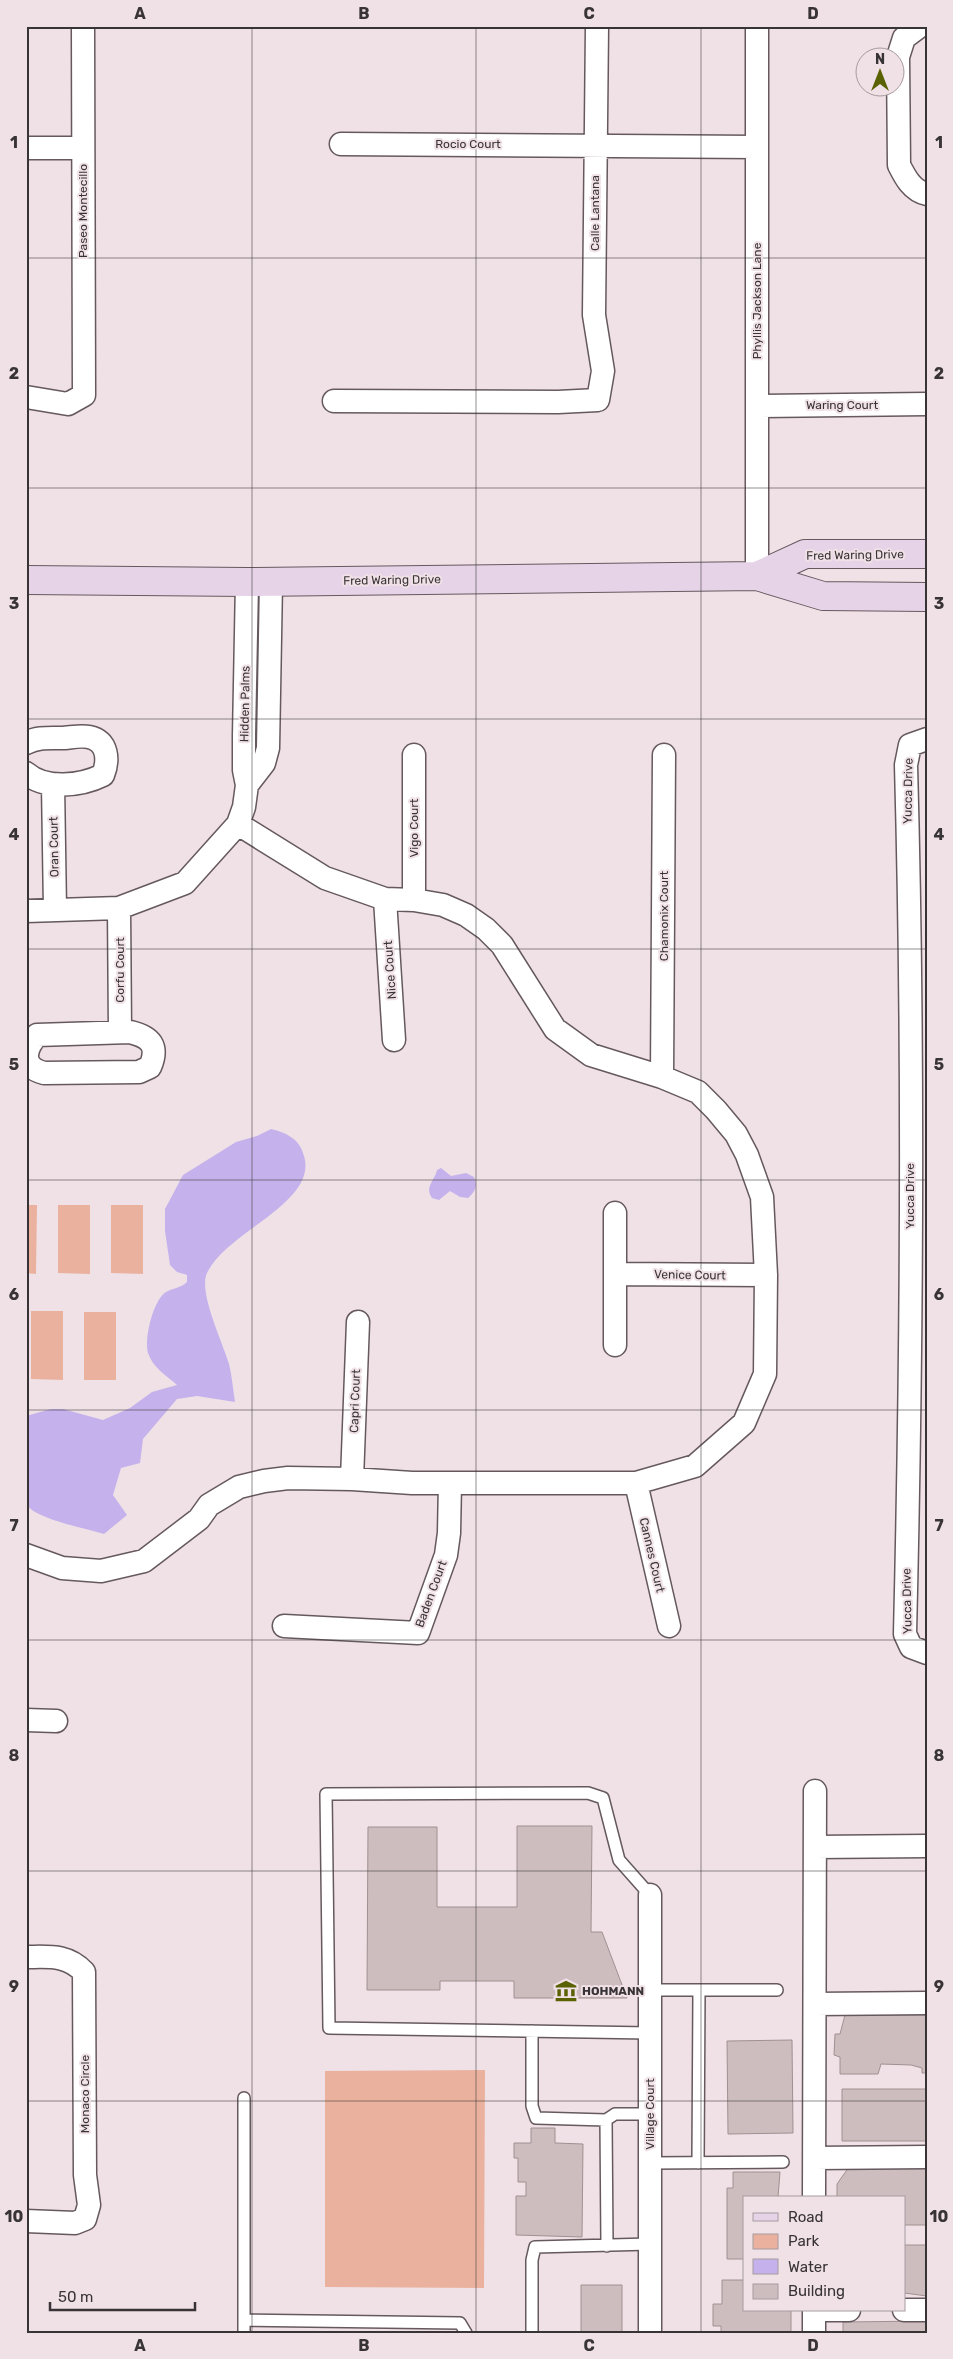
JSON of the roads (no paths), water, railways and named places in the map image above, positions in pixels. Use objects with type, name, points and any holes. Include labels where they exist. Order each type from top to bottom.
[{"type":"main road","name":"Fred Waring Drive","points":[[757,576],[805,554],[927,554]]},
{"type":"main road","name":"Fred Waring Drive","points":[[26,580],[259,582],[757,576],[823,596],[927,597]]},
{"type":"street","name":"Paseo Montecillo","points":[[26,397],[68,404],[84,395],[84,26]]},
{"type":"street","name":"Calle Lantana","points":[[334,401],[558,402],[598,400],[602,371],[594,315],[597,26]]},
{"type":"street","name":"Phyllis Jackson Lane","points":[[757,26],[757,576]]},
{"type":"street","points":[[920,26],[904,38],[898,57],[899,165],[907,181],[922,193],[927,194]]},
{"type":"street","name":"Rocio Court","points":[[341,144],[757,148]]},
{"type":"street","points":[[26,148],[83,148]]},
{"type":"street","name":"Waring Court","points":[[757,406],[927,404]]},
{"type":"street","points":[[248,785],[264,763],[268,748],[269,716],[259,582]]},
{"type":"street","name":"Hidden Palms","points":[[238,824],[244,807],[248,785],[244,770],[244,715],[259,582]]},
{"type":"street","points":[[244,715],[269,716]]},
{"type":"street","points":[[26,743],[35,738],[89,737],[99,742],[106,750],[106,767],[103,775],[93,780],[45,784],[33,779],[26,773]]},
{"type":"street","name":"Yucca Drive","points":[[918,742],[906,765],[919,967],[918,1412],[905,1634],[919,1650]]},
{"type":"street","name":"Chamonix Court","points":[[662,1077],[664,755]]},
{"type":"street","name":"Vigo Court","points":[[414,756],[414,900]]},
{"type":"street","name":"Oran Court","points":[[53,784],[55,910]]},
{"type":"street","points":[[26,911],[119,908],[185,884],[238,824],[325,878],[385,899],[414,900],[443,905],[466,915],[486,929],[502,945],[554,1029],[592,1055],[662,1077],[698,1092],[736,1134],[747,1155],[762,1197],[766,1276],[766,1374],[744,1423],[695,1466],[636,1483],[412,1483],[352,1479],[288,1478],[264,1480],[239,1487],[209,1505],[199,1519],[144,1561],[101,1571],[62,1568],[26,1555]]},
{"type":"street","name":"Nice Court","points":[[385,899],[394,1040]]},
{"type":"street","name":"Corfu Court","points":[[119,908],[120,1032]]},
{"type":"street","points":[[120,1032],[144,1035],[151,1043],[155,1056],[150,1067],[139,1072],[44,1073],[34,1070],[28,1064],[29,1044],[37,1035],[120,1032]]},
{"type":"street","points":[[615,1213],[615,1345]]},
{"type":"street","name":"Venice Court","points":[[615,1274],[766,1276]]},
{"type":"street","name":"Capri Court","points":[[352,1479],[358,1322]]},
{"type":"street","name":"Baden Court","points":[[284,1626],[418,1633],[446,1555],[449,1533],[450,1483]]},
{"type":"street","name":"Cannes Court","points":[[636,1483],[669,1626]]},
{"type":"street","points":[[26,1720],[56,1721]]},
{"type":"street","points":[[814,2196],[815,1791]]},
{"type":"street","points":[[815,1847],[927,1846]]},
{"type":"street","name":"Village Court","points":[[650,1895],[650,2333]]},
{"type":"street","name":"Monaco Circle","points":[[26,1957],[60,1957],[77,1964],[84,1972],[85,2175],[89,2205],[85,2219],[75,2223],[26,2222]]},
{"type":"street","points":[[815,2004],[927,2003]]},
{"type":"street","points":[[814,2158],[927,2157]]},
{"type":"street","points":[[906,2310],[927,2310]]},
{"type":"street","points":[[814,2312],[814,2333]]},
{"type":"lane","points":[[650,1895],[620,1860],[602,1798],[588,1793],[326,1794],[329,2028],[650,2033]]},
{"type":"lane","points":[[650,1990],[777,1990]]},
{"type":"lane","points":[[698,2163],[699,1990]]},
{"type":"lane","points":[[532,2031],[532,2106],[536,2118],[606,2120],[615,2114],[650,2114]]},
{"type":"lane","points":[[244,2098],[244,2333]]},
{"type":"lane","points":[[606,2120],[607,2246]]},
{"type":"lane","points":[[650,2163],[783,2162]]},
{"type":"lane","points":[[532,2333],[532,2260],[535,2247],[650,2244]]},
{"type":"lane","points":[[244,2320],[460,2323],[466,2333]]},
{"type":"water","points":[[271,1129],[287,1135],[296,1141],[304,1156],[305,1173],[298,1188],[285,1203],[217,1258],[207,1273],[205,1282],[208,1305],[229,1364],[235,1402],[197,1396],[177,1399],[143,1439],[140,1463],[121,1468],[113,1495],[127,1515],[104,1534],[50,1519],[39,1514],[26,1504],[26,1416],[51,1409],[63,1409],[103,1420],[130,1408],[152,1392],[177,1385],[153,1363],[147,1347],[151,1320],[161,1296],[187,1282],[187,1275],[177,1272],[170,1265],[165,1231],[165,1209],[183,1175],[236,1142],[257,1136]]},
{"type":"water","points":[[441,1168],[451,1176],[466,1173],[474,1177],[476,1186],[468,1198],[460,1197],[450,1191],[439,1200],[432,1198],[429,1190],[437,1170]]},
{"type":"place","name":"HOHMANN","points":[[566,1991]]}]
